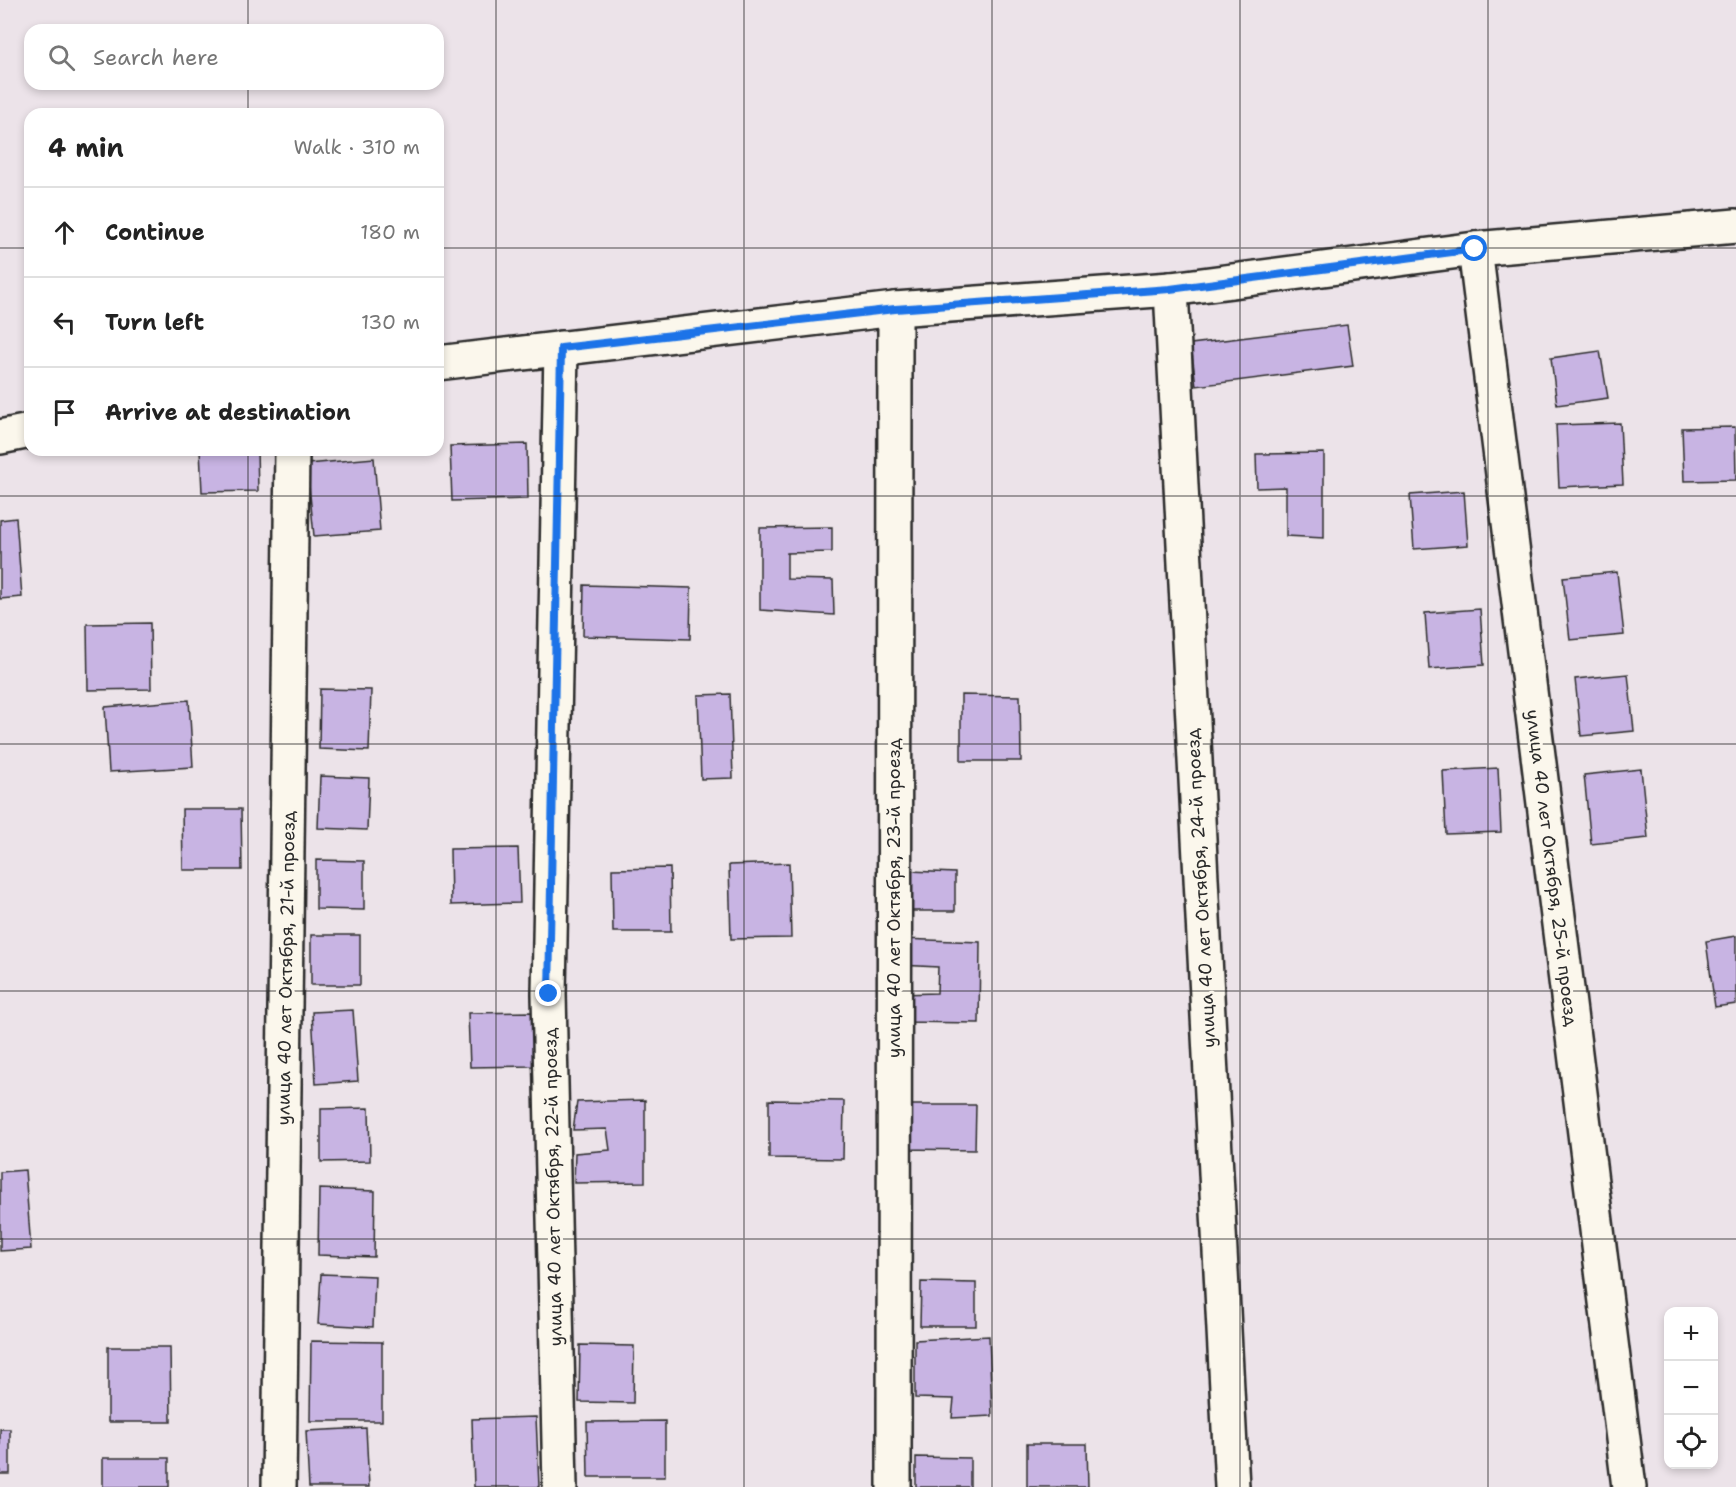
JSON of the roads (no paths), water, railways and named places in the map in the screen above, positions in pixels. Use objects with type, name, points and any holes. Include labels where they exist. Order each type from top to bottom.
[{"type":"street","points":[[444,362],[895,309],[1170,289],[1475,249],[1736,226]]},
{"type":"street","name":"улица 40 лет Октября, 25-й проезд","points":[[1475,249],[1629,1487]]},
{"type":"street","name":"улица 40 лет Октября, 24-й проезд","points":[[1170,289],[1232,1487]]},
{"type":"street","name":"улица 40 лет Октября, 23-й проезд","points":[[894,1487],[895,309]]},
{"type":"street","name":"улица 40 лет Октября, 22-й проезд","points":[[560,1487],[549,994],[561,348]]},
{"type":"street","points":[[0,437],[24,432]]},
{"type":"street","name":"улица 40 лет Октября, 21-й проезд","points":[[279,1487],[292,456]]}]
